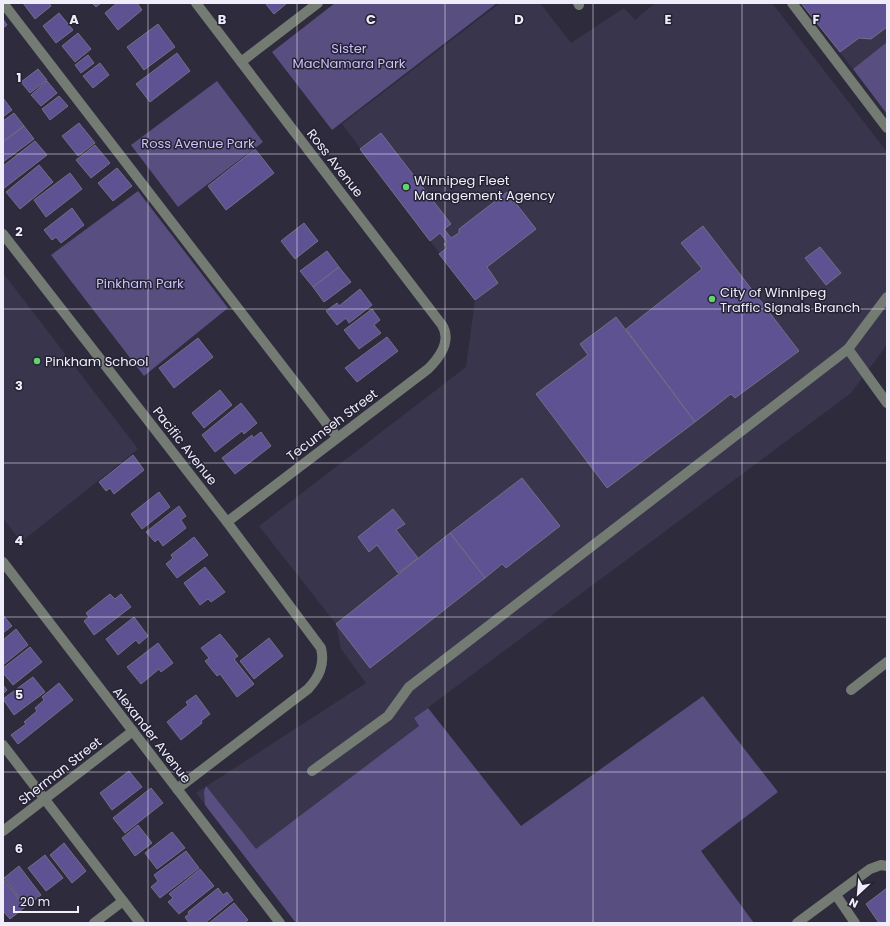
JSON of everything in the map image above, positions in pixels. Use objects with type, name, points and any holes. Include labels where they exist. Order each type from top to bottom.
[{"type":"street","points":[[3,3],[337,438]]},
{"type":"street","name":"Ross Avenue","points":[[196,3],[442,326],[446,333],[445,343]]},
{"type":"street","points":[[241,62],[318,3]]},
{"type":"street","points":[[792,3],[887,128]]},
{"type":"street","name":"Pacific Avenue","points":[[3,234],[227,522],[321,648],[323,664],[314,683],[177,789]]},
{"type":"street","points":[[312,771],[388,716],[409,687],[848,349],[887,297]]},
{"type":"street","name":"Tecumseh Street","points":[[227,522],[428,369],[438,358],[445,343]]},
{"type":"street","points":[[848,349],[887,403]]},
{"type":"street","name":"Alexander Avenue","points":[[3,562],[280,923]]},
{"type":"street","points":[[851,690],[887,662]]},
{"type":"street","name":"Sherman Street","points":[[3,832],[133,731]]},
{"type":"street","points":[[3,745],[140,923]]},
{"type":"street","points":[[797,923],[870,869],[887,866]]},
{"type":"street","points":[[836,895],[855,923]]},
{"type":"street","points":[[94,923],[123,901]]},
{"type":"shaded area","points":[[500,3],[540,3],[571,43],[624,8],[635,20],[655,3],[772,3],[887,152],[887,345],[851,393],[414,718],[420,726],[296,923],[196,793],[366,683],[341,649],[336,624],[259,526],[466,367],[475,300],[342,124]]},
{"type":"shaded area","points":[[801,3],[887,3],[887,42],[853,69]]},
{"type":"shaded area","name":"Pinkham School","points":[[3,273],[138,449],[21,542],[3,518]]},
{"type":"green space","name":"Sister MacNamara Park","points":[[335,3],[497,3],[332,130],[272,52]]},
{"type":"green space","points":[[887,42],[887,114],[853,69]]},
{"type":"green space","name":"Ross Avenue Park","points":[[217,81],[263,142],[178,207],[131,145]]},
{"type":"green space","name":"Pinkham Park","points":[[138,191],[228,308],[144,376],[51,255]]},
{"type":"green space","points":[[703,696],[778,792],[701,851],[754,923],[296,923],[205,805],[204,792],[206,786],[256,849],[419,726],[414,718],[428,708],[521,826]]},
{"type":"building","points":[[23,3],[49,3],[51,6],[35,19]]},
{"type":"building","points":[[92,3],[101,3],[96,7]]},
{"type":"building","points":[[117,3],[137,3],[142,10],[118,30],[105,13]]},
{"type":"building","points":[[265,3],[287,3],[274,14]]},
{"type":"building","points":[[801,3],[887,3],[887,27],[871,39],[859,38],[840,52]]},
{"type":"building","points":[[59,13],[73,30],[56,43],[43,26]]},
{"type":"building","points":[[3,19],[7,25],[3,28]]},
{"type":"building","points":[[158,24],[175,47],[144,70],[127,47]]},
{"type":"building","points":[[78,33],[91,49],[75,62],[62,46]]},
{"type":"building","points":[[177,53],[190,71],[150,102],[136,84]]},
{"type":"building","points":[[88,55],[94,63],[81,73],[75,65]]},
{"type":"building","points":[[100,63],[109,75],[93,88],[83,76]]},
{"type":"building","points":[[38,69],[47,80],[30,93],[21,82]]},
{"type":"building","points":[[47,81],[57,93],[41,106],[31,95]]},
{"type":"building","points":[[59,96],[68,106],[50,120],[42,109]]},
{"type":"building","points":[[3,98],[12,110],[3,117]]},
{"type":"building","points":[[14,113],[24,126],[3,142],[3,121]]},
{"type":"building","points":[[79,123],[95,143],[78,156],[62,136]]},
{"type":"building","points":[[24,126],[34,139],[3,162],[3,142]]},
{"type":"building","points":[[381,133],[451,224],[444,229],[451,238],[459,233],[459,229],[507,192],[536,229],[487,267],[498,283],[475,300],[439,254],[447,248],[444,244],[447,242],[440,233],[430,241],[360,149]]},
{"type":"building","points":[[35,141],[47,155],[3,189],[3,166]]},
{"type":"building","points":[[95,145],[110,163],[91,178],[76,160]]},
{"type":"building","points":[[255,149],[274,173],[226,210],[208,186]]},
{"type":"building","points":[[39,165],[53,182],[20,209],[6,192]]},
{"type":"building","points":[[117,168],[132,186],[113,201],[98,183]]},
{"type":"building","points":[[70,173],[82,189],[46,217],[34,200]]},
{"type":"building","points":[[72,208],[84,225],[61,243],[56,237],[52,240],[44,230]]},
{"type":"building","points":[[304,223],[318,241],[295,259],[281,241]]},
{"type":"building","name":"City of Winnipeg Traffic Signals Branch","points":[[703,226],[799,351],[735,398],[731,394],[695,422],[626,329],[702,269],[681,243]]},
{"type":"building","points":[[820,247],[841,273],[826,285],[805,258]]},
{"type":"building","points":[[327,251],[339,267],[313,287],[300,271]]},
{"type":"building","points":[[339,267],[351,282],[324,302],[313,287]]},
{"type":"building","points":[[360,289],[372,305],[349,323],[346,318],[337,325],[326,311],[337,303],[339,306]]},
{"type":"building","points":[[372,309],[380,320],[374,325],[381,333],[359,349],[344,330]]},
{"type":"building","points":[[616,317],[695,422],[607,488],[536,394],[588,355],[580,344]]},
{"type":"building","points":[[387,337],[398,351],[357,382],[345,368]]},
{"type":"building","points":[[198,338],[213,357],[174,388],[159,368]]},
{"type":"building","points":[[220,390],[232,405],[204,428],[192,413]]},
{"type":"building","points":[[241,403],[257,423],[244,434],[242,431],[215,452],[202,435]]},
{"type":"building","points":[[261,432],[271,446],[235,474],[222,458],[252,435],[253,438]]},
{"type":"building","points":[[133,455],[144,470],[114,494],[110,488],[106,491],[99,482]]},
{"type":"building","points":[[522,478],[560,526],[506,568],[502,564],[485,578],[450,533]]},
{"type":"building","points":[[159,492],[170,507],[142,529],[131,514]]},
{"type":"building","points":[[179,506],[186,516],[181,520],[186,528],[163,546],[158,539],[155,542],[146,532]]},
{"type":"building","points":[[393,509],[405,524],[396,530],[418,558],[398,573],[377,545],[369,552],[358,537]]},
{"type":"building","points":[[450,533],[485,578],[370,668],[336,624]]},
{"type":"building","points":[[194,537],[208,555],[177,578],[166,564],[173,558],[171,555]]},
{"type":"building","points":[[205,567],[225,592],[211,602],[208,599],[200,605],[184,583]]},
{"type":"building","points":[[110,594],[115,599],[121,594],[131,607],[94,635],[84,621],[89,617],[86,613]]},
{"type":"building","points":[[3,615],[12,626],[3,633]]},
{"type":"building","points":[[134,617],[148,636],[139,644],[136,640],[118,655],[106,639]]},
{"type":"building","points":[[16,629],[28,645],[3,665],[3,640]]},
{"type":"building","points":[[220,634],[238,656],[234,659],[254,684],[237,697],[220,674],[217,676],[205,661],[209,658],[201,648]]},
{"type":"building","points":[[269,638],[283,656],[254,679],[240,661]]},
{"type":"building","points":[[158,643],[173,663],[161,672],[159,669],[141,684],[127,667]]},
{"type":"building","points":[[30,647],[42,662],[13,685],[3,673],[3,668]]},
{"type":"building","points":[[33,677],[45,692],[14,715],[3,699]]},
{"type":"building","points":[[59,683],[73,700],[18,744],[11,735],[26,724],[24,722],[37,711],[35,708],[44,700],[42,697]]},
{"type":"building","points":[[3,685],[7,690],[3,694]]},
{"type":"building","points":[[196,695],[210,714],[201,721],[202,723],[181,740],[167,722],[188,705],[186,702]]},
{"type":"building","points":[[129,771],[142,787],[112,810],[100,793]]},
{"type":"building","points":[[151,788],[163,803],[125,833],[113,818]]},
{"type":"building","points":[[138,825],[152,843],[135,856],[122,838]]},
{"type":"building","points":[[172,832],[185,848],[157,869],[145,853]]},
{"type":"building","points":[[64,843],[86,871],[72,883],[50,855]]},
{"type":"building","points":[[186,851],[199,868],[160,898],[151,887],[158,881],[154,875]]},
{"type":"building","points":[[45,855],[63,878],[46,891],[28,868]]},
{"type":"building","points":[[19,866],[41,895],[26,907],[4,878]]},
{"type":"building","points":[[200,869],[214,886],[179,914],[168,902],[173,898],[169,894]]},
{"type":"building","points":[[3,879],[25,907],[10,919],[3,911]]},
{"type":"building","points":[[218,888],[223,895],[227,892],[233,900],[205,923],[189,923],[185,917],[189,914],[188,912]]},
{"type":"building","points":[[887,888],[887,923],[879,923],[866,904]]},
{"type":"building","points":[[234,903],[248,920],[244,923],[209,923]]},
{"type":"place","name":"Winnipeg Fleet Management Agency","points":[[406,187]]},
{"type":"place","name":"City of Winnipeg Traffic Signals Branch","points":[[712,299]]},
{"type":"place","name":"Pinkham School","points":[[37,361]]}]
